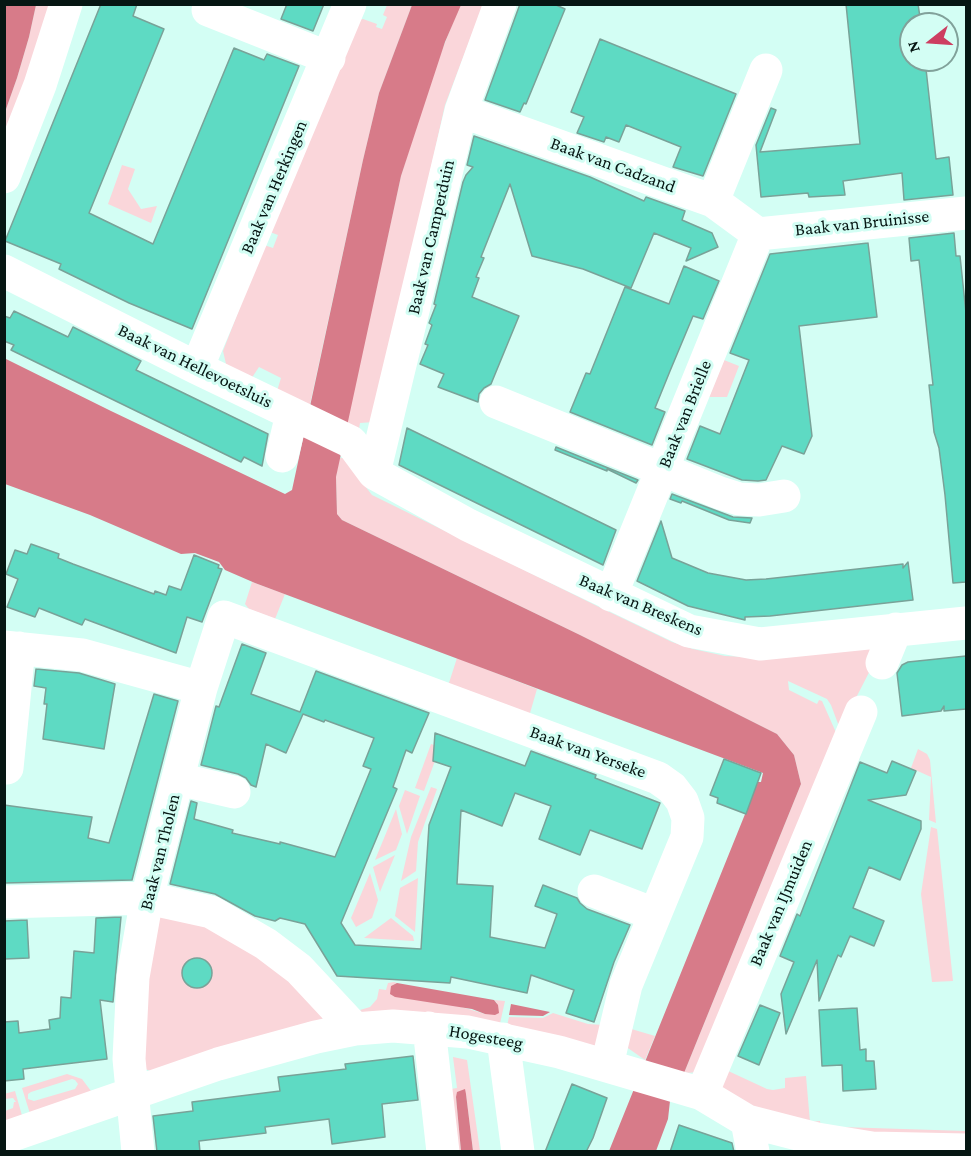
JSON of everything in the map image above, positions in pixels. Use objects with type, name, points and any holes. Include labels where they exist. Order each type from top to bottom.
[{"type":"street","points":[[4,177],[40,85],[66,4]]},
{"type":"street","name":"Baak van Herkingen","points":[[197,368],[350,4]]},
{"type":"street","name":"Baak van Camperduin","points":[[374,473],[461,111],[500,4]]},
{"type":"street","points":[[208,10],[329,58]]},
{"type":"street","points":[[713,201],[766,70]]},
{"type":"street","name":"Baak van Cadzand","points":[[461,111],[713,201],[758,234]]},
{"type":"street","name":"Baak van Bruinisse","points":[[758,234],[966,213]]},
{"type":"street","name":"Baak van Brielle","points":[[611,595],[758,234]]},
{"type":"street","name":"Baak van Hellevoetsluis","points":[[4,271],[351,442],[374,473]]},
{"type":"street","points":[[496,402],[739,499],[759,500],[784,496]]},
{"type":"street","points":[[282,456],[292,414]]},
{"type":"street","name":"Baak van Breskens","points":[[374,473],[468,525],[689,631],[760,644],[966,623]]},
{"type":"street","name":"Baak van Tholen","points":[[138,1152],[129,1059],[133,977],[147,898],[201,688],[224,617]]},
{"type":"street","name":"Baak van Yerseke","points":[[224,617],[658,778],[672,788],[682,801],[688,818],[687,837],[626,985],[622,1070]]},
{"type":"street","points":[[882,663],[896,629]]},
{"type":"street","points":[[7,768],[12,647],[82,655],[201,688]]},
{"type":"street","name":"Baak van IJmuiden","points":[[690,1090],[861,712]]},
{"type":"street","points":[[178,779],[234,792]]},
{"type":"street","points":[[594,891],[654,914]]},
{"type":"street","points":[[4,902],[147,898],[212,912],[266,944],[299,969],[355,1029]]},
{"type":"street","name":"Hogesteeg","points":[[4,1138],[250,1055],[355,1029],[393,1026],[468,1032],[503,1039],[690,1090],[750,1136],[817,1139],[863,1147],[966,1150]]},
{"type":"street","points":[[429,1028],[443,1152]]},
{"type":"street","points":[[503,1039],[518,1152]]},
{"type":"shaded area","points":[[5,4],[36,5],[29,37],[5,112]]},
{"type":"shaded area","points":[[36,5],[55,5],[5,160],[5,112],[29,37]]},
{"type":"shaded area","points":[[387,5],[412,5],[379,93],[309,409],[277,391],[281,378],[259,367],[251,379],[226,364],[223,351],[264,245],[273,248],[278,235],[270,232],[359,20],[363,19],[377,24],[376,27],[382,29],[387,17],[383,15]]},
{"type":"shaded area","points":[[412,5],[461,5],[445,42],[401,176],[336,477],[337,514],[342,520],[580,635],[777,734],[794,755],[801,784],[684,1073],[670,1101],[668,1119],[656,1151],[609,1151],[763,773],[255,583],[225,570],[219,562],[195,553],[181,554],[90,515],[5,484],[4,358],[285,494],[292,490],[379,93]]},
{"type":"shaded area","points":[[460,5],[483,5],[445,105],[374,422],[360,423],[359,429],[346,426],[401,176],[431,78]]},
{"type":"shaded area","points":[[122,165],[135,169],[128,189],[141,209],[157,206],[151,223],[108,204]]},
{"type":"shaded area","points":[[724,360],[739,366],[727,397],[709,397]]},
{"type":"shaded area","points":[[339,458],[343,458],[372,495],[672,642],[725,656],[747,657],[874,641],[879,653],[840,729],[827,699],[788,681],[789,690],[817,704],[819,700],[822,701],[838,737],[702,1072],[684,1073],[801,784],[794,755],[777,734],[580,635],[342,520],[337,514],[336,477]]},
{"type":"shaded area","points":[[252,582],[285,594],[275,619],[249,609],[245,604]]},
{"type":"shaded area","points":[[457,658],[537,689],[528,720],[447,689]]},
{"type":"shaded area","points":[[431,744],[440,747],[424,791],[415,788]]},
{"type":"shaded area","points":[[918,749],[927,754],[930,760],[936,823],[929,820],[931,777],[911,768]]},
{"type":"shaded area","points":[[431,787],[437,789],[418,842],[416,871],[401,881],[411,837]]},
{"type":"shaded area","points":[[405,790],[420,796],[407,834],[399,806]]},
{"type":"shaded area","points":[[396,809],[402,834],[396,850],[375,860]]},
{"type":"shaded area","points":[[931,827],[937,829],[953,981],[932,982],[921,894]]},
{"type":"shaded area","points":[[395,855],[380,892],[373,867]]},
{"type":"shaded area","points":[[370,873],[378,900],[372,918],[356,927],[351,918]]},
{"type":"shaded area","points":[[418,878],[415,932],[395,916],[400,888]]},
{"type":"shaded area","points":[[163,912],[204,923],[290,978],[325,1018],[155,1073],[143,1068],[152,917]]},
{"type":"shaded area","points":[[391,918],[413,936],[414,941],[364,938]]},
{"type":"shaded area","points":[[388,983],[397,983],[391,986],[485,1014],[497,1003],[494,1000],[505,1001],[499,1028],[366,1018],[360,1010],[370,1007],[377,999],[379,989],[386,990]]},
{"type":"shaded area","points":[[397,983],[494,1000],[498,1005],[499,1013],[485,1014],[472,1009],[395,997],[390,994],[391,986]]},
{"type":"shaded area","points":[[511,1004],[550,1012],[543,1016],[509,1015]]},
{"type":"shaded area","points":[[553,1013],[588,1024],[603,1025],[599,1047],[506,1030],[509,1017],[543,1018]]},
{"type":"shaded area","points":[[628,1028],[655,1036],[645,1060],[625,1046]]},
{"type":"shaded area","points":[[453,1057],[467,1060],[480,1151],[473,1151],[466,1094],[456,1097],[461,1151],[452,1151],[445,1090],[457,1088]]},
{"type":"shaded area","points":[[724,1069],[773,1090],[785,1088],[785,1078],[806,1076],[810,1122],[820,1121],[821,1129],[756,1110],[722,1088]]},
{"type":"shaded area","points":[[67,1074],[82,1079],[91,1091],[31,1117],[22,1088]],"holes":[[[75,1080],[78,1084],[75,1089],[34,1101],[28,1099],[28,1094],[31,1092]]]},
{"type":"shaded area","points":[[465,1089],[473,1151],[461,1151],[456,1097],[457,1092]]},
{"type":"shaded area","points":[[15,1091],[23,1119],[5,1126],[5,1111],[13,1108],[16,1102],[13,1098],[5,1099],[4,1094]]},
{"type":"shaded area","points":[[841,1127],[966,1131],[966,1139],[842,1134]]},
{"type":"building","points":[[101,4],[137,4],[133,16],[164,29],[89,213],[153,244],[234,48],[264,60],[267,54],[299,66],[192,329],[129,303],[59,269],[61,264],[5,241]]},
{"type":"building","points":[[287,4],[324,4],[313,31],[281,19]]},
{"type":"building","points":[[520,4],[554,4],[565,9],[526,104],[524,103],[520,112],[485,100]]},
{"type":"building","points":[[846,4],[918,4],[919,12],[899,12],[899,72],[926,72],[936,159],[949,157],[953,195],[904,200],[902,173],[843,181],[845,195],[809,197],[808,193],[761,197],[756,145],[771,108],[776,110],[760,152],[860,144]]},
{"type":"building","points":[[600,39],[736,94],[703,176],[673,167],[681,147],[626,125],[619,142],[606,137],[604,142],[577,133],[584,117],[571,112]]},
{"type":"building","points":[[474,136],[590,177],[644,201],[646,197],[685,211],[682,220],[712,233],[718,247],[686,261],[691,248],[654,233],[631,288],[583,269],[532,256],[510,184],[481,257],[484,258],[476,277],[479,278],[472,297],[519,316],[491,384],[479,394],[478,402],[438,387],[444,374],[420,364],[428,345],[425,344],[432,325],[429,323],[436,305],[434,304],[463,182],[473,167],[467,165]]},
{"type":"building","points":[[954,233],[956,256],[960,256],[966,313],[966,582],[953,583],[945,495],[939,448],[934,432],[929,385],[933,385],[919,260],[911,261],[909,238]]},
{"type":"building","points":[[868,243],[877,317],[799,326],[812,436],[804,454],[782,446],[766,480],[758,481],[742,480],[687,459],[700,426],[720,434],[749,360],[730,353],[770,254]]},
{"type":"building","points":[[684,266],[719,281],[703,319],[693,316],[670,371],[655,408],[665,412],[652,445],[570,412],[586,373],[590,374],[625,287],[669,304]]},
{"type":"building","points":[[14,311],[68,337],[73,327],[141,361],[136,370],[268,434],[262,466],[244,457],[241,462],[11,350],[14,345],[4,341],[4,316],[10,318]]},
{"type":"building","points":[[407,428],[616,530],[603,565],[399,465]]},
{"type":"building","points":[[556,447],[638,480],[636,483],[607,469],[607,471],[555,450]]},
{"type":"building","points":[[672,494],[733,517],[752,518],[750,523],[729,520],[682,501],[681,503],[670,499]]},
{"type":"building","points":[[661,521],[672,558],[708,573],[746,580],[766,579],[903,564],[903,568],[908,562],[913,600],[745,617],[745,620],[688,606],[637,581]]},
{"type":"building","points":[[31,544],[59,554],[58,558],[154,594],[155,591],[166,595],[169,586],[181,590],[194,555],[219,565],[218,568],[222,569],[202,622],[187,617],[176,653],[85,619],[82,625],[39,608],[35,617],[7,607],[18,579],[6,574],[15,550],[27,554]]},
{"type":"building","points":[[242,644],[266,653],[251,694],[300,712],[316,671],[429,713],[412,753],[406,750],[393,787],[397,789],[341,923],[355,945],[421,949],[429,825],[451,767],[433,761],[435,733],[525,766],[531,751],[596,775],[595,778],[660,803],[642,849],[590,830],[580,855],[539,839],[551,806],[515,793],[502,826],[461,810],[457,884],[493,886],[490,937],[545,948],[557,914],[535,906],[543,885],[577,898],[587,909],[630,925],[614,962],[594,1022],[566,1013],[574,990],[531,975],[527,993],[451,977],[450,983],[337,976],[305,924],[280,918],[275,921],[255,916],[215,894],[170,884],[191,801],[197,803],[194,819],[233,830],[232,833],[280,844],[280,842],[335,857],[371,769],[363,766],[374,738],[303,714],[286,753],[266,744],[256,787],[238,774],[201,765],[216,706],[219,707]]},
{"type":"building","points":[[966,656],[966,709],[944,711],[944,706],[941,711],[902,716],[897,673],[902,665],[908,662]]},
{"type":"building","points":[[36,669],[79,673],[115,684],[104,749],[43,739],[47,704],[44,704],[46,688],[34,686]]},
{"type":"building","points":[[154,694],[178,701],[132,880],[4,883],[4,805],[92,817],[88,838],[109,843]]},
{"type":"building","points":[[724,759],[761,773],[746,814],[717,803],[718,798],[710,795]]},
{"type":"building","points":[[892,761],[916,771],[906,795],[868,800],[921,821],[921,829],[900,880],[869,867],[853,908],[884,921],[874,946],[850,936],[841,957],[838,955],[819,1001],[817,960],[786,1034],[781,994],[794,962],[780,956],[797,914],[800,916],[860,762],[887,773]]},
{"type":"building","points":[[121,917],[113,1002],[100,1000],[107,1059],[23,1069],[24,1079],[4,1081],[4,1022],[18,1021],[19,1033],[50,1029],[49,1020],[60,1018],[61,997],[71,998],[74,951],[94,953],[96,918]]},
{"type":"building","points":[[27,920],[29,958],[4,959],[4,921]]},
{"type":"building","points":[[197,958],[203,959],[211,967],[211,979],[203,987],[197,988],[191,987],[183,979],[182,973],[183,967],[191,959]]},
{"type":"building","points":[[760,1005],[780,1013],[759,1065],[738,1056]]},
{"type":"building","points":[[857,1008],[860,1050],[866,1049],[866,1061],[874,1061],[876,1089],[843,1091],[842,1065],[822,1066],[819,1010]]},
{"type":"building","points":[[413,1056],[418,1100],[382,1104],[385,1137],[332,1144],[329,1119],[265,1127],[266,1133],[199,1141],[200,1152],[157,1152],[153,1116],[193,1111],[192,1102],[280,1091],[278,1077],[346,1069],[345,1064]]},
{"type":"building","points":[[572,1084],[607,1098],[593,1138],[586,1152],[545,1152]]},
{"type":"building","points":[[679,1125],[732,1143],[734,1152],[670,1152]]}]
